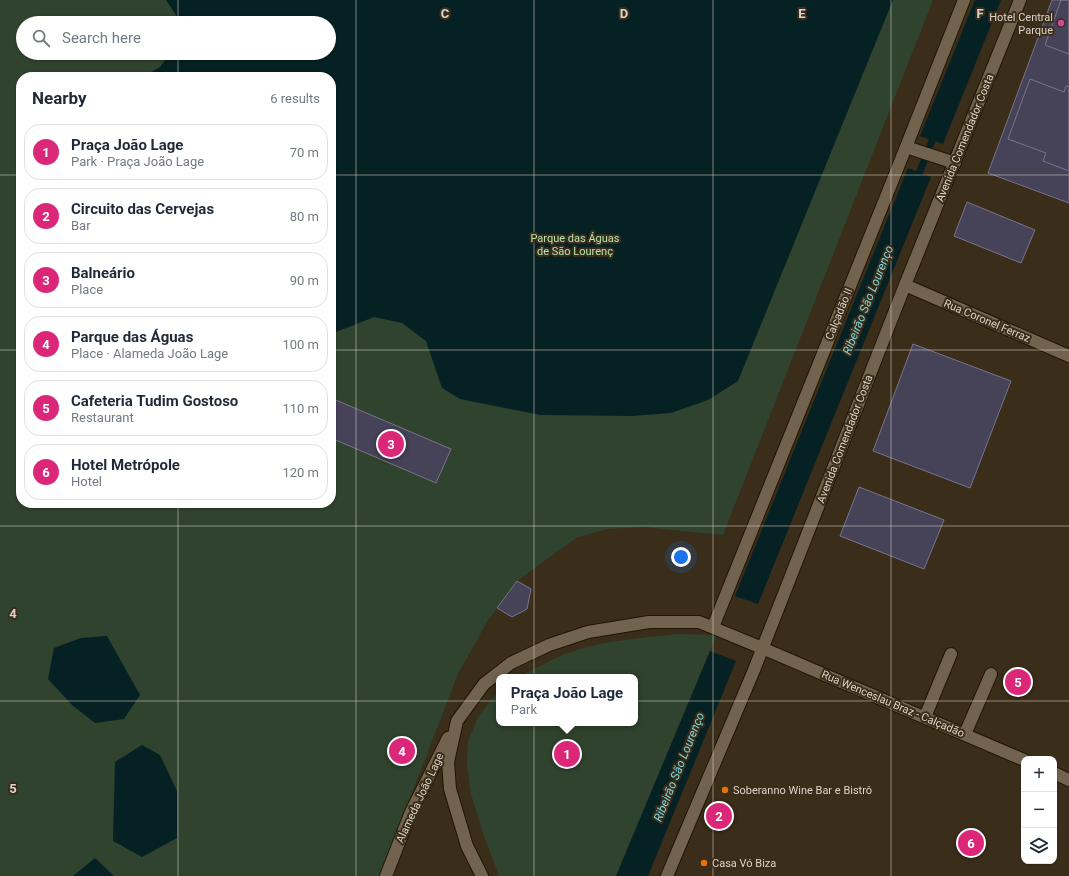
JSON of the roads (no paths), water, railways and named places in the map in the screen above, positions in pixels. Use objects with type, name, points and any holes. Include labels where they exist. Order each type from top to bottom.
[{"type":"street","name":"Calçadão II","points":[[713,627],[964,0]]},
{"type":"street","name":"Avenida Comendador Costa","points":[[667,876],[762,648],[905,285],[1020,0]]},
{"type":"street","points":[[906,147],[955,164]]},
{"type":"street","name":"Rua Coronel Ferraz","points":[[905,285],[1069,356]]},
{"type":"street","name":"Rua Wenceslau Braz - Calçadão","points":[[497,674],[511,663],[550,645],[588,632],[649,622],[699,622],[1021,759]]},
{"type":"street","points":[[925,717],[951,654]]},
{"type":"street","points":[[965,734],[991,674]]},
{"type":"street","name":"Rua Wenceslau Braz - Calçadão","points":[[457,721],[484,684],[496,675]]},
{"type":"street","points":[[457,721],[448,762],[450,789],[467,846],[482,876]]},
{"type":"street","name":"Alameda João Lage","points":[[386,876],[411,812],[457,721]]},
{"type":"street","points":[[1057,774],[1069,780]]},
{"type":"water","points":[[166,0],[893,0],[738,381],[708,400],[671,413],[632,416],[540,415],[460,399],[442,388],[426,341],[402,323],[374,317],[336,332],[336,72],[152,72],[160,67],[165,60],[336,60],[336,16],[176,15]]},
{"type":"water","points":[[975,0],[1001,0],[943,144],[920,136]]},
{"type":"water","points":[[908,168],[931,177],[758,604],[735,596]]},
{"type":"water","points":[[107,636],[140,695],[124,719],[95,723],[72,705],[48,679],[54,648],[81,638]]},
{"type":"water","points":[[710,651],[736,661],[648,876],[616,876]]},
{"type":"water","points":[[142,745],[160,755],[177,791],[177,838],[142,857],[113,841],[115,762]]},
{"type":"water","points":[[95,858],[114,876],[73,876]]},
{"type":"waterway","name":"Ribeirão São Lourenço","points":[[916,181],[936,131]]},
{"type":"place","name":"Hotel Central Parque","points":[[1061,23]]},
{"type":"place","name":"Balneário","points":[[391,444]]},
{"type":"place","name":"Cafeteria Tudim Gostoso","points":[[1018,682]]},
{"type":"place","name":"Parque das Águas","points":[[402,751]]},
{"type":"place","name":"Praça João Lage","points":[[567,754]]},
{"type":"place","name":"Soberanno Wine Bar e Bistrô","points":[[725,790]]},
{"type":"place","name":"Circuito das Cervejas","points":[[719,816]]},
{"type":"place","name":"Hotel Metrópole","points":[[971,843]]},
{"type":"place","name":"Casa Vó Biza","points":[[704,863]]},
{"type":"park label","name":"Parque das Águas de São Lourenç","points":[[575,244]]}]
